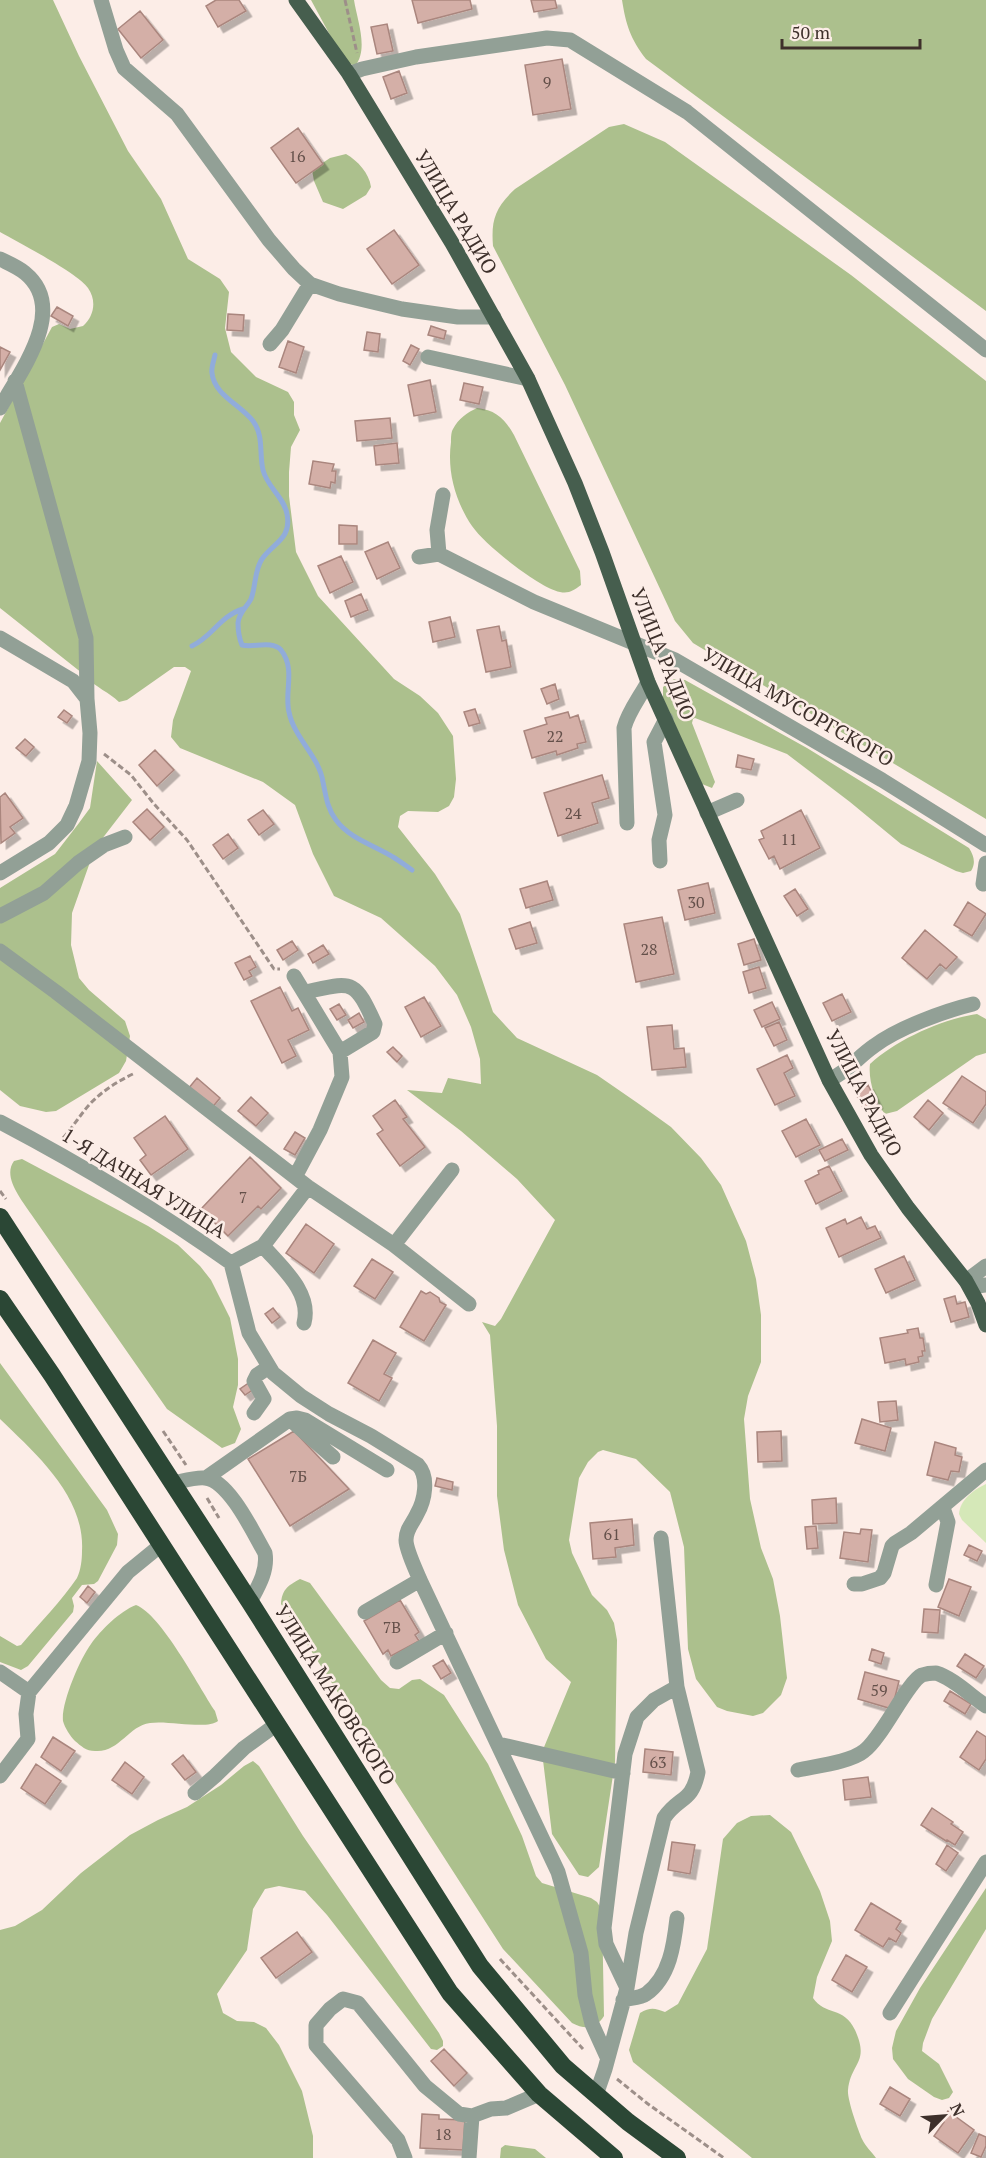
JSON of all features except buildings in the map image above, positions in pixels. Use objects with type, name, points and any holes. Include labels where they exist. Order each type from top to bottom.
[{"type":"highway","name":"УЛИЦА МАКОВСКОГО","points":[[3,1208],[173,1483],[480,1966],[563,2066],[628,2122],[677,2158]]},
{"type":"highway","points":[[0,1299],[52,1375],[450,1993],[539,2094],[614,2158]]},
{"type":"main road","name":"УЛИЦА РАДИО","points":[[296,0],[356,71],[528,379],[575,483],[648,682],[830,1080],[852,1124],[877,1164],[908,1208],[968,1284],[986,1325]]},
{"type":"street","points":[[101,0],[116,50],[124,68],[177,114],[269,240],[310,284],[339,294],[402,309],[458,317],[494,317]]},
{"type":"street","points":[[356,71],[416,57],[535,39],[570,40],[687,112],[986,350]]},
{"type":"street","points":[[0,259],[25,273],[34,283],[44,313],[36,341],[0,408]]},
{"type":"street","points":[[270,344],[282,330],[310,284]]},
{"type":"street","points":[[428,357],[528,379]]},
{"type":"street","points":[[0,873],[49,843],[67,825],[76,806],[86,772],[89,746],[86,638],[15,381]]},
{"type":"street","points":[[419,556],[439,554],[437,530],[443,495]]},
{"type":"street","name":"УЛИЦА МУСОРГСКОГО","points":[[439,554],[534,602],[675,660],[882,780],[986,845]]},
{"type":"street","points":[[0,638],[73,681],[87,699]]},
{"type":"street","points":[[627,823],[624,728],[627,718],[648,682]]},
{"type":"street","points":[[660,861],[659,840],[665,815],[654,742],[666,719]]},
{"type":"street","points":[[707,813],[737,800]]},
{"type":"street","points":[[0,916],[44,893],[62,875],[104,845],[125,837]]},
{"type":"street","points":[[983,884],[986,864]]},
{"type":"street","points":[[0,951],[308,1187],[394,1245],[469,1304]]},
{"type":"street","points":[[294,975],[340,1052],[342,1077],[320,1130],[295,1177]]},
{"type":"street","points":[[305,992],[334,986],[353,987],[362,995],[375,1024],[373,1032],[340,1052]]},
{"type":"street","points":[[830,1080],[842,1074],[874,1046],[891,1035],[954,1009],[973,1004]]},
{"type":"street","name":"1-Я ДАЧНАЯ УЛИЦА","points":[[0,1122],[152,1208],[231,1263],[263,1245],[308,1187]]},
{"type":"street","points":[[394,1245],[452,1170]]},
{"type":"street","points":[[263,1245],[296,1284],[305,1305],[304,1323]]},
{"type":"street","points":[[231,1263],[249,1333],[269,1367],[280,1379],[301,1396],[371,1436],[418,1465],[423,1471],[425,1482],[418,1512],[408,1528],[406,1541],[420,1580],[558,1872],[581,1953],[585,1995],[592,2024],[606,2063]]},
{"type":"street","points":[[968,1284],[986,1266]]},
{"type":"street","points":[[968,1284],[986,1285]]},
{"type":"street","points":[[254,1413],[264,1399],[254,1381],[257,1375],[269,1367]]},
{"type":"street","points":[[173,1483],[201,1478],[290,1419],[297,1418],[305,1420],[387,1470]]},
{"type":"street","points":[[290,1419],[333,1457]]},
{"type":"street","points":[[854,1584],[880,1578],[884,1573],[892,1546],[943,1508],[986,1470]]},
{"type":"street","points":[[201,1478],[220,1485],[228,1493],[265,1553],[267,1562],[260,1584],[250,1602]]},
{"type":"street","points":[[936,1585],[948,1522],[943,1508]]},
{"type":"street","points":[[596,2095],[625,1994],[636,1933],[664,1818],[669,1810],[689,1796],[696,1783],[698,1772],[677,1687],[661,1538]]},
{"type":"street","points":[[0,1776],[28,1740],[26,1714],[28,1692],[128,1572],[161,1545]]},
{"type":"street","points":[[365,1612],[420,1580]]},
{"type":"street","points":[[397,1662],[446,1633]]},
{"type":"street","points":[[0,1672],[28,1692]]},
{"type":"street","points":[[798,1770],[833,1763],[864,1752],[895,1712],[912,1684],[921,1675],[935,1673],[951,1681],[986,1706]]},
{"type":"street","points":[[625,1994],[606,1944],[604,1928],[625,1754],[638,1717],[654,1700],[677,1687]]},
{"type":"street","points":[[195,1793],[244,1748],[277,1724]]},
{"type":"street","points":[[498,1744],[622,1773]]},
{"type":"street","points":[[890,2013],[986,1862]]},
{"type":"street","points":[[625,1994],[645,1995],[662,1977],[674,1946],[677,1918]]},
{"type":"street","points":[[405,2158],[398,2140],[316,2045],[316,2025],[343,1999],[358,2003],[425,2086],[459,2114],[472,2116],[490,2109],[506,2108],[539,2094]]},
{"type":"street","points":[[469,2158],[472,2116]]},
{"type":"path","points":[[345,0],[356,71]]},
{"type":"path","points":[[89,746],[107,755],[131,774],[154,804],[187,840],[274,969],[288,970],[294,975]]},
{"type":"path","points":[[50,1149],[74,1126],[84,1110],[115,1084],[137,1073],[166,1078]]},
{"type":"path","points":[[0,1191],[3,1208]]},
{"type":"path","points":[[163,1431],[201,1478],[225,1527]]},
{"type":"path","points":[[497,1956],[568,2034],[606,2063],[648,2104],[724,2158]]},
{"type":"green space","points":[[0,0],[53,0],[128,151],[161,199],[188,259],[220,279],[229,292],[225,328],[231,352],[256,377],[288,392],[294,402],[294,415],[300,430],[291,447],[289,496],[296,552],[318,596],[394,679],[420,696],[438,713],[453,736],[456,779],[454,797],[449,806],[438,812],[408,811],[400,816],[398,827],[435,874],[460,914],[493,1012],[517,1038],[597,1075],[671,1127],[701,1158],[721,1185],[746,1241],[756,1279],[761,1315],[761,1362],[748,1396],[744,1419],[750,1499],[761,1548],[773,1579],[787,1678],[781,1695],[763,1713],[753,1716],[717,1707],[696,1679],[688,1649],[684,1547],[670,1492],[636,1459],[603,1450],[598,1452],[588,1462],[579,1478],[569,1540],[572,1553],[592,1595],[607,1610],[614,1623],[617,1640],[615,1762],[599,1867],[588,1877],[579,1875],[552,1834],[542,1752],[571,1682],[546,1659],[518,1605],[504,1550],[497,1496],[497,1426],[490,1335],[482,1322],[495,1326],[501,1319],[555,1220],[517,1179],[461,1131],[407,1090],[442,1093],[448,1078],[481,1084],[480,1059],[471,1027],[457,995],[435,966],[381,918],[334,896],[313,854],[295,805],[263,782],[180,748],[171,737],[173,720],[191,671],[185,667],[174,667],[127,700],[119,702],[0,608],[0,423],[52,327],[59,324],[70,329],[83,326],[92,313],[93,298],[88,288],[73,275],[0,232]]},
{"type":"green space","points":[[311,0],[354,0],[362,43],[355,66],[344,61]]},
{"type":"green space","points":[[622,0],[986,0],[986,311],[646,59],[630,31]]},
{"type":"green space","points":[[624,124],[665,142],[851,275],[986,381],[986,819],[693,643],[675,621],[565,385],[493,246],[496,215],[503,202],[515,189],[609,127]]},
{"type":"green space","points":[[346,154],[362,168],[371,187],[366,195],[343,209],[323,202],[312,170],[330,158]]},
{"type":"green space","points":[[477,408],[499,416],[514,435],[580,571],[581,585],[574,590],[560,592],[550,589],[526,574],[488,544],[466,516],[451,475],[451,435],[460,419]]},
{"type":"green space","points":[[674,679],[685,680],[807,748],[969,848],[974,860],[971,871],[963,873],[956,871],[901,844],[787,754],[695,718],[692,723],[715,782],[712,788],[702,784],[663,698],[663,687]]},
{"type":"green space","points":[[97,761],[132,800],[95,848],[72,913],[71,945],[79,978],[89,990],[125,1021],[130,1036],[126,1061],[119,1073],[56,1111],[46,1112],[20,1106],[0,1090],[0,888],[55,854],[79,823],[90,808]]},
{"type":"green space","points":[[977,1014],[986,1019],[986,1053],[976,1056],[897,1111],[885,1114],[873,1090],[870,1064],[893,1047],[920,1032]]},
{"type":"green space","points":[[22,1159],[148,1226],[178,1245],[211,1280],[230,1318],[238,1359],[238,1385],[233,1407],[241,1429],[235,1443],[222,1448],[167,1409],[19,1195],[10,1174],[14,1161]]},
{"type":"green space","points":[[0,1363],[107,1510],[118,1534],[117,1545],[98,1581],[94,1584],[82,1585],[72,1598],[73,1612],[28,1666],[21,1670],[0,1662],[0,1636],[17,1646],[21,1645],[58,1603],[79,1572],[82,1551],[81,1531],[76,1512],[56,1478],[0,1419]]},
{"type":"green space","points":[[986,1484],[986,1543],[962,1520],[959,1514],[968,1496]]},
{"type":"green space","points":[[300,1579],[310,1583],[381,1680],[390,1688],[399,1689],[412,1680],[420,1679],[444,1695],[488,1764],[522,1836],[536,1876],[542,1883],[591,1898],[597,1902],[602,1910],[604,2016],[594,2026],[581,2027],[572,2023],[503,1949],[281,1604],[286,1589]]},
{"type":"green space","points":[[136,1605],[146,1611],[168,1636],[215,1711],[218,1721],[205,1725],[150,1723],[142,1725],[111,1748],[89,1750],[75,1741],[64,1724],[63,1713],[68,1693],[82,1660],[95,1639],[117,1616]]},
{"type":"green space","points":[[253,1761],[259,1766],[303,1836],[439,2033],[443,2046],[437,2050],[431,2049],[327,1915],[305,1891],[279,1886],[265,1889],[253,1909],[247,1950],[217,1994],[223,2013],[237,2021],[254,2022],[266,2028],[279,2045],[302,2091],[313,2136],[313,2158],[0,2158],[0,1930],[15,1926],[42,1910],[81,1873],[130,1835],[187,1807]]},
{"type":"green space","points":[[770,1815],[791,1832],[820,1891],[830,1921],[832,1941],[817,1977],[813,1998],[823,2007],[845,2017],[855,2030],[861,2049],[852,2073],[848,2094],[862,2139],[876,2158],[752,2158],[633,2062],[629,2050],[640,2013],[653,2009],[665,2012],[678,2004],[707,1949],[723,1839],[737,1823],[751,1816]]},
{"type":"green space","points":[[986,1888],[986,1929],[932,2019],[923,2043],[922,2051],[939,2064],[953,2092],[949,2098],[942,2100],[908,2079],[893,2059],[892,2048],[896,2031],[920,1988]]},
{"type":"green space","points":[[505,2145],[535,2149],[546,2158],[500,2158],[501,2148]]},
{"type":"waterway","points":[[215,355],[212,366],[214,381],[223,394],[253,421],[259,433],[265,476],[285,508],[288,522],[281,540],[266,553],[259,564],[251,599],[241,613],[238,623],[242,645],[273,645],[281,650],[285,657],[289,673],[289,712],[296,730],[321,773],[329,806],[336,820],[355,837],[412,870]]},
{"type":"waterway","points":[[192,646],[228,616],[243,609]]}]
